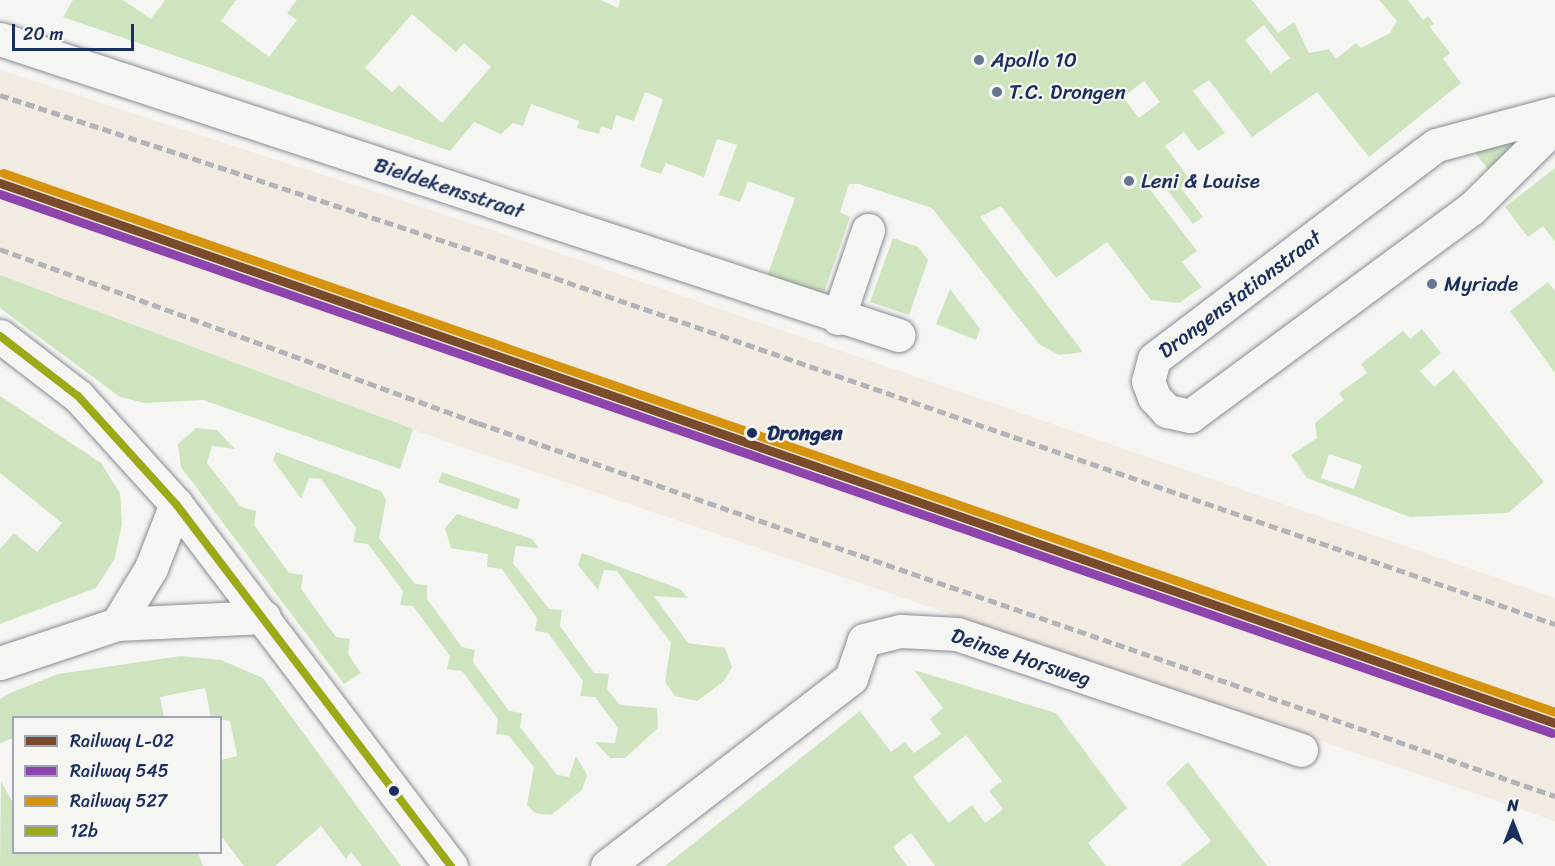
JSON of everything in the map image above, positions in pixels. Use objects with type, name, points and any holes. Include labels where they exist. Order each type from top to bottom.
[{"type":"street","name":"Bieldekensstraat","points":[[0,39],[838,318],[898,335]]},
{"type":"street","name":"Drongenstationstraat","points":[[1555,112],[1436,145],[1154,359],[1148,381],[1155,397],[1167,411],[1190,416],[1471,209],[1555,126]]},
{"type":"street","points":[[838,318],[868,230]]},
{"type":"street","points":[[0,336],[78,396],[176,504],[452,866]]},
{"type":"street","points":[[117,624],[152,568],[176,504]]},
{"type":"street","points":[[0,663],[117,624],[264,617]]},
{"type":"street","name":"Deinse Horsweg","points":[[607,866],[851,678],[864,640],[901,631],[957,634],[1301,750]]},
{"type":"shaded area","points":[[0,70],[492,230],[1555,598],[1555,821],[422,433],[0,275]]},
{"type":"green space","points":[[73,0],[123,0],[151,19],[165,0],[236,0],[221,21],[269,57],[297,20],[287,13],[297,0],[601,0],[618,8],[620,0],[1252,0],[1278,33],[1294,22],[1309,53],[1329,49],[1336,59],[1356,43],[1361,48],[1390,33],[1397,21],[1379,0],[1408,0],[1423,20],[1428,16],[1434,24],[1430,27],[1450,53],[1443,59],[1461,83],[1369,157],[1317,92],[1252,137],[1209,80],[1193,91],[1225,133],[1198,151],[1184,132],[1165,146],[1191,181],[1181,188],[1203,217],[1193,224],[1156,175],[1145,183],[1197,251],[1182,262],[1202,287],[1179,303],[1151,300],[1107,242],[1056,278],[1001,206],[980,217],[1083,352],[1059,355],[1039,344],[932,208],[859,184],[849,184],[840,212],[850,217],[820,304],[764,285],[795,198],[748,181],[740,202],[719,195],[737,145],[717,139],[704,177],[666,163],[661,174],[640,167],[663,99],[645,92],[634,121],[616,115],[612,130],[601,126],[599,134],[577,128],[579,121],[531,104],[523,126],[513,123],[501,134],[474,122],[450,151],[63,17]],"holes":[[[412,14],[456,52],[464,43],[491,67],[442,123],[399,85],[392,92],[365,68]],[[1264,25],[1290,58],[1271,73],[1245,40]],[[1144,81],[1160,102],[1139,118],[1123,97]]]},
{"type":"green space","points":[[1527,135],[1490,171],[1476,154],[1480,145]]},
{"type":"green space","points":[[1555,168],[1555,242],[1543,226],[1528,237],[1505,207]]},
{"type":"green space","points":[[893,238],[918,247],[928,260],[909,315],[870,302]]},
{"type":"green space","points":[[0,275],[413,429],[400,469],[203,400],[145,403],[120,397],[0,308]]},
{"type":"green space","points":[[1548,282],[1555,291],[1555,373],[1510,311]]},
{"type":"green space","points":[[950,289],[980,329],[976,340],[936,324]]},
{"type":"green space","points":[[1422,329],[1441,353],[1420,371],[1434,387],[1454,370],[1544,482],[1508,513],[1410,517],[1307,478],[1291,455],[1317,438],[1315,423],[1344,400],[1339,393],[1367,373],[1361,364],[1403,331],[1410,339]],"holes":[[[1329,454],[1362,465],[1354,489],[1321,478]]]},
{"type":"green space","points":[[0,396],[101,463],[120,493],[122,523],[115,558],[96,588],[0,624],[0,549],[14,533],[37,552],[62,523],[0,473]]},
{"type":"green space","points":[[196,428],[217,430],[235,449],[212,446],[207,463],[241,507],[256,511],[254,525],[289,573],[303,575],[301,589],[336,637],[350,639],[348,654],[361,673],[344,684],[181,467],[178,444]]},
{"type":"green space","points":[[276,452],[381,491],[386,500],[379,538],[415,584],[427,585],[427,599],[462,647],[475,650],[473,662],[509,711],[522,713],[520,727],[557,775],[569,777],[576,756],[587,775],[582,790],[551,815],[535,813],[527,805],[534,767],[508,735],[496,734],[498,719],[462,671],[447,669],[450,656],[413,606],[400,605],[403,591],[368,544],[353,542],[356,528],[321,479],[309,478],[301,499],[273,460]]},
{"type":"green space","points":[[442,472],[520,499],[517,509],[438,482]]},
{"type":"green space","points":[[457,514],[532,539],[539,548],[516,546],[513,563],[549,609],[562,610],[560,626],[594,673],[609,674],[607,689],[620,705],[657,708],[658,728],[625,758],[610,758],[595,742],[615,743],[618,728],[595,697],[580,696],[583,681],[548,633],[535,631],[537,618],[502,569],[487,567],[488,554],[451,548],[445,528]]},
{"type":"green space","points":[[582,553],[680,589],[688,598],[654,596],[688,643],[725,648],[732,667],[724,681],[697,701],[675,696],[665,682],[671,643],[617,571],[604,570],[598,590],[578,565]]},
{"type":"green space","points":[[181,656],[221,660],[263,678],[401,866],[362,866],[351,852],[346,859],[321,826],[275,866],[244,866],[222,837],[222,760],[237,756],[230,721],[222,719],[222,716],[211,716],[205,688],[160,697],[164,716],[12,716],[12,738],[0,743],[0,699],[58,674]]},
{"type":"green space","points":[[914,670],[1056,713],[1127,808],[1088,843],[1106,866],[935,866],[911,833],[893,847],[907,866],[665,866],[860,711],[891,752],[905,742],[914,753],[941,734],[930,719],[943,708]],"holes":[[[966,735],[1002,781],[989,791],[1003,809],[985,823],[972,805],[949,823],[913,777]]]},
{"type":"green space","points":[[1188,762],[1267,866],[1180,866],[1211,841],[1166,783]]},
{"type":"green space","points":[[1,781],[12,801],[12,854],[198,854],[203,866],[0,866]]},
{"type":"railway","points":[[0,95],[529,269],[1555,624]]},
{"type":"railway","points":[[0,249],[478,423],[1555,796]]},
{"type":"rail line","name":"527","points":[[3,173],[1555,712]]},
{"type":"rail line","name":"L-02","points":[[0,183],[1555,723]]},
{"type":"rail line","name":"545","points":[[0,194],[1552,733]]},
{"type":"transit line","name":"12b","points":[[0,336],[78,396],[176,504],[451,866]]},
{"type":"place","name":"Apollo 10","points":[[979,60]]},
{"type":"place","name":"T.C. Drongen","points":[[997,92]]},
{"type":"place","name":"Leni & Louise","points":[[1129,181]]},
{"type":"place","name":"Myriade","points":[[1432,284]]},
{"type":"place","name":"Drongen","points":[[752,433]]}]
